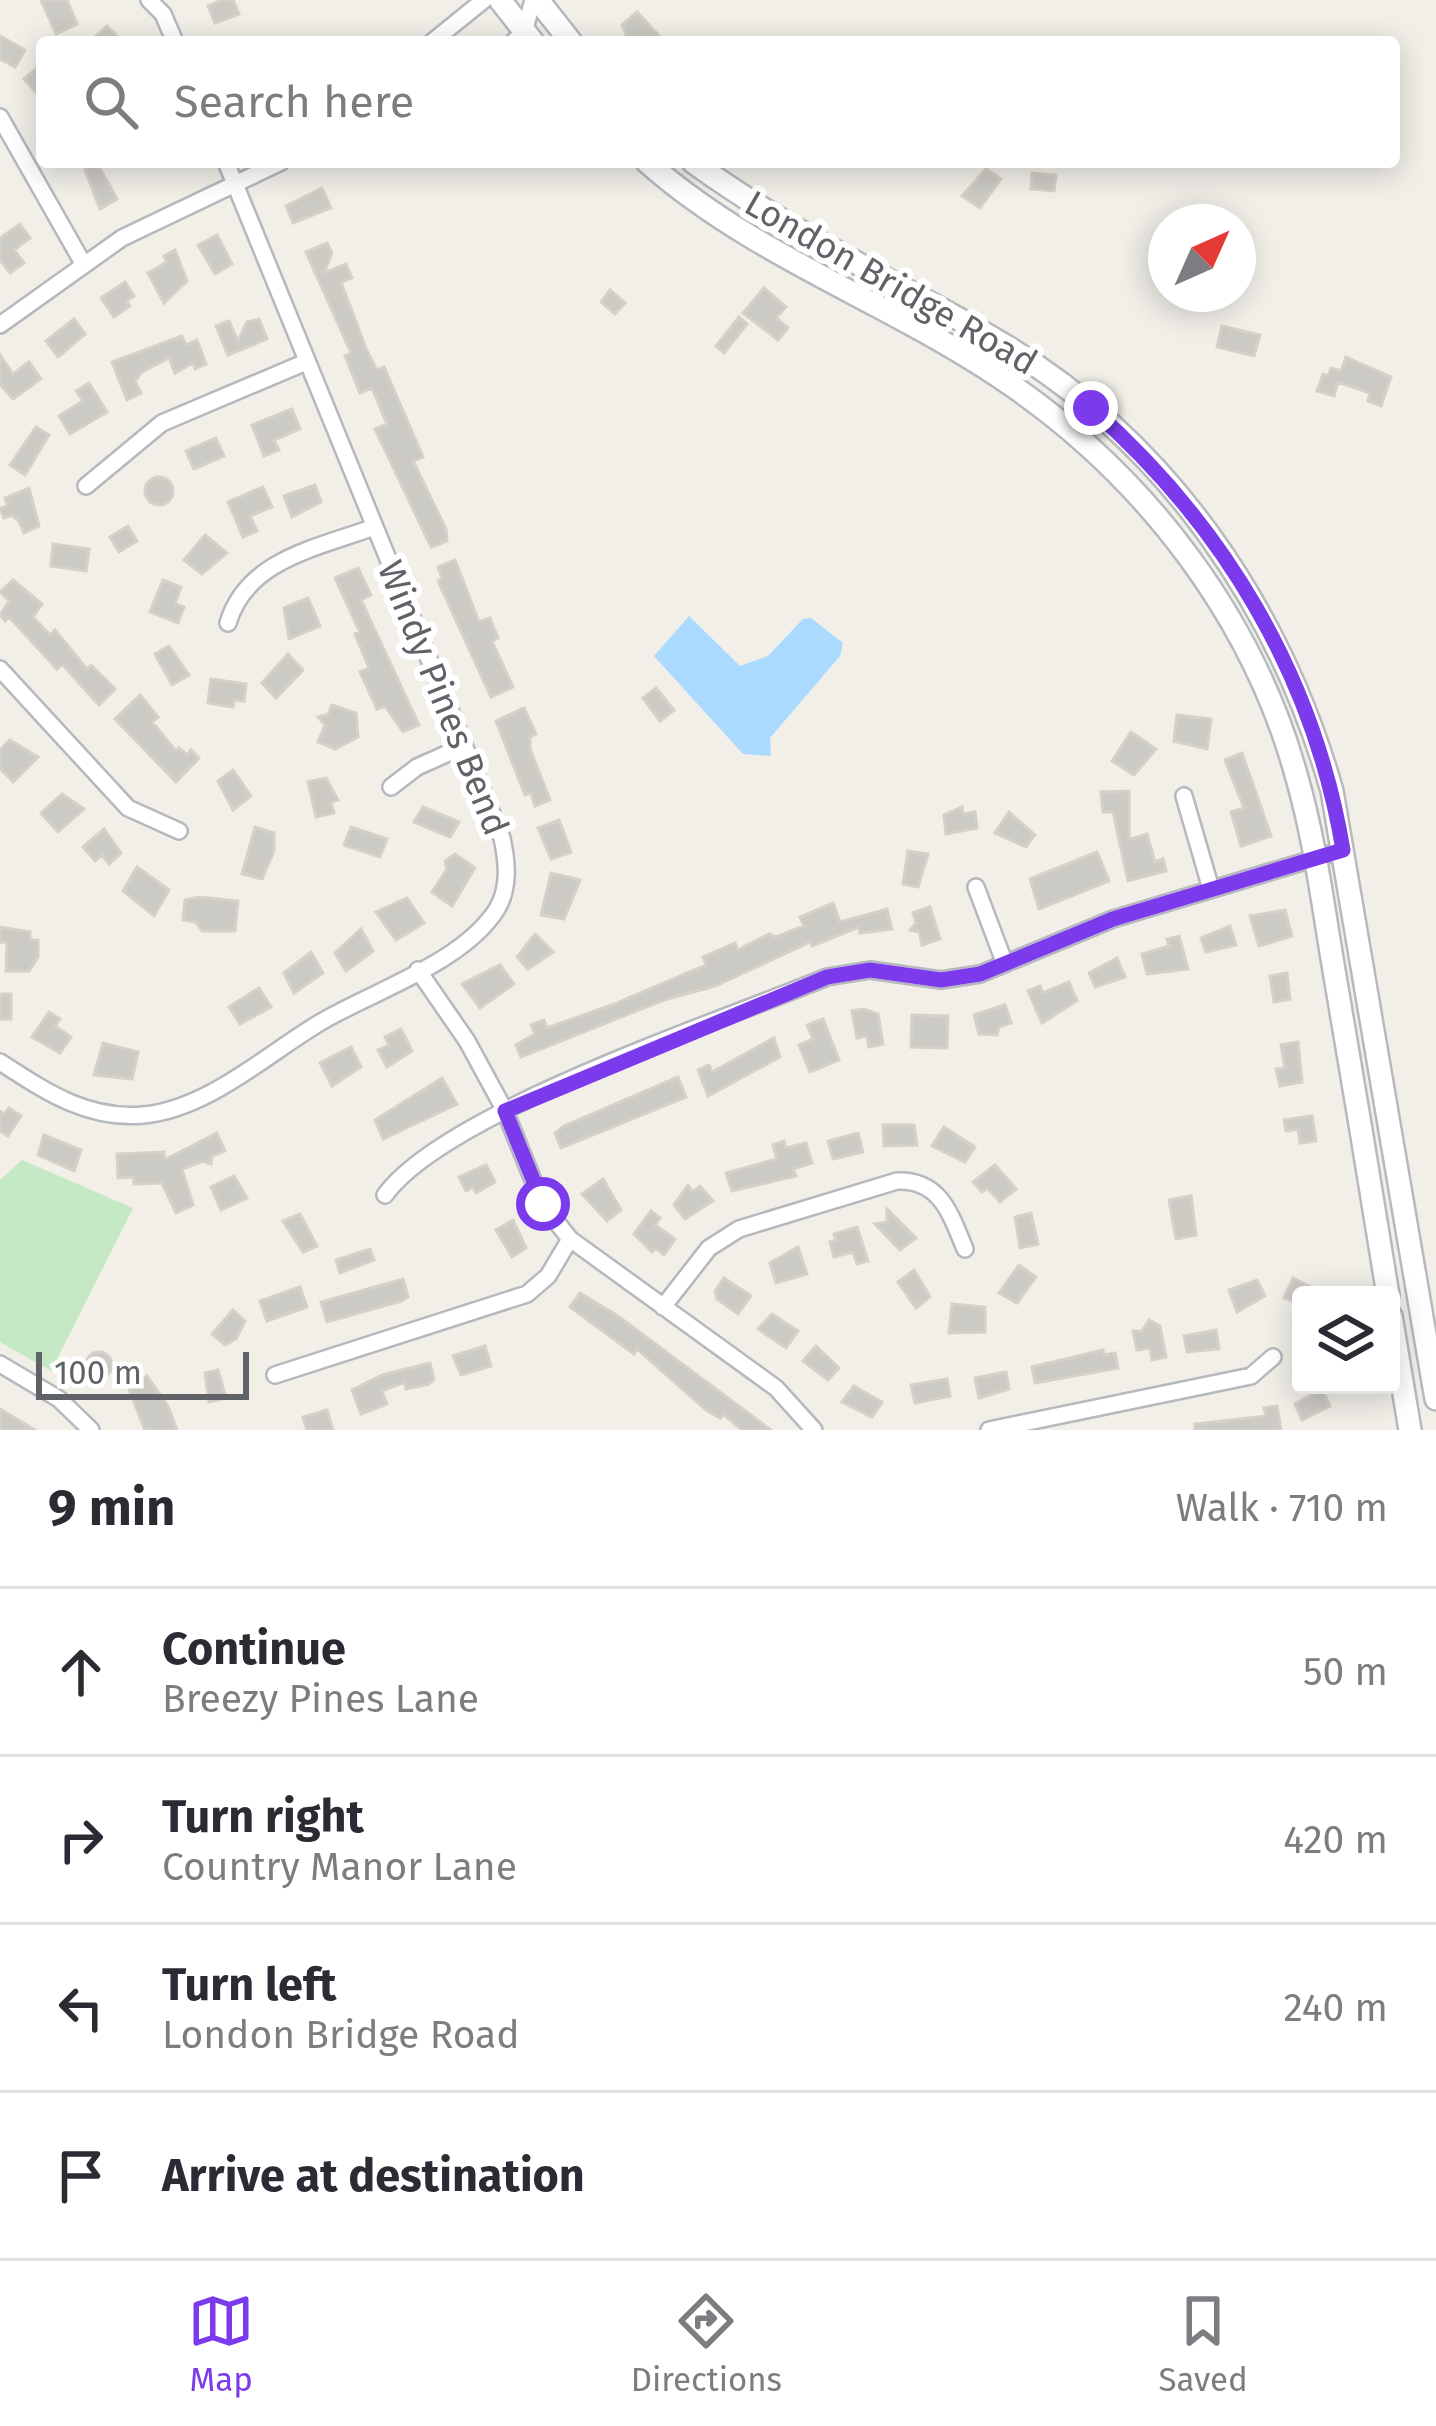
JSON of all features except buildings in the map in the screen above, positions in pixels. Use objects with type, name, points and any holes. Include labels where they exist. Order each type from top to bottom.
[{"type":"main road","points":[[500,0],[522,36]]},
{"type":"main road","points":[[536,0],[566,36]]},
{"type":"main road","name":"London Bridge Road","points":[[655,168],[747,235],[1005,380],[1112,466],[1188,556],[1239,634],[1282,730],[1315,858],[1386,1286]]},
{"type":"main road","name":"London Bridge Road","points":[[701,168],[740,196],[1003,344],[1091,408],[1156,469],[1229,561],[1282,655],[1317,739],[1343,850],[1436,1399]]},
{"type":"main road","points":[[1400,1373],[1409,1430]]},
{"type":"street","points":[[149,0],[163,14],[172,36]]},
{"type":"street","points":[[439,36],[484,0]]},
{"type":"street","points":[[525,36],[536,0]]},
{"type":"street","points":[[0,117],[84,265]]},
{"type":"street","name":"Windy Pines Bend","points":[[0,1063],[90,1112],[159,1113],[200,1096],[325,1019],[376,998],[488,921],[504,888],[502,838],[228,168]]},
{"type":"street","points":[[0,325],[151,221],[268,168]]},
{"type":"street","points":[[86,486],[162,423],[307,362]]},
{"type":"street","points":[[228,623],[236,601],[258,575],[374,527]]},
{"type":"street","points":[[0,669],[128,808],[179,831]]},
{"type":"street","points":[[391,788],[417,767],[464,746]]},
{"type":"street","points":[[1184,796],[1211,889]]},
{"type":"street","points":[[385,1195],[425,1156],[505,1111],[827,977],[870,970],[941,980],[1005,964],[1113,919],[1343,850]]},
{"type":"street","points":[[976,887],[1005,964]]},
{"type":"street","points":[[418,970],[467,1041],[505,1111],[543,1204],[570,1239],[776,1388],[814,1430]]},
{"type":"street","points":[[663,1307],[723,1237],[898,1181],[922,1184],[940,1196],[965,1250]]},
{"type":"street","points":[[275,1376],[527,1294],[548,1276],[570,1239]]},
{"type":"street","points":[[989,1430],[1251,1376],[1273,1357]]},
{"type":"street","points":[[0,1364],[59,1399],[91,1430]]},
{"type":"green space","points":[[22,1160],[133,1208],[51,1371],[0,1342],[0,1180]]},
{"type":"water","points":[[689,616],[740,666],[768,656],[803,619],[811,618],[843,643],[840,656],[770,738],[771,756],[743,754],[654,656]]},
{"type":"route","points":[[543,1204],[505,1111],[827,977],[870,970],[941,980],[980,974],[1113,919],[1343,850],[1317,739],[1255,603],[1195,513],[1091,408]]}]
